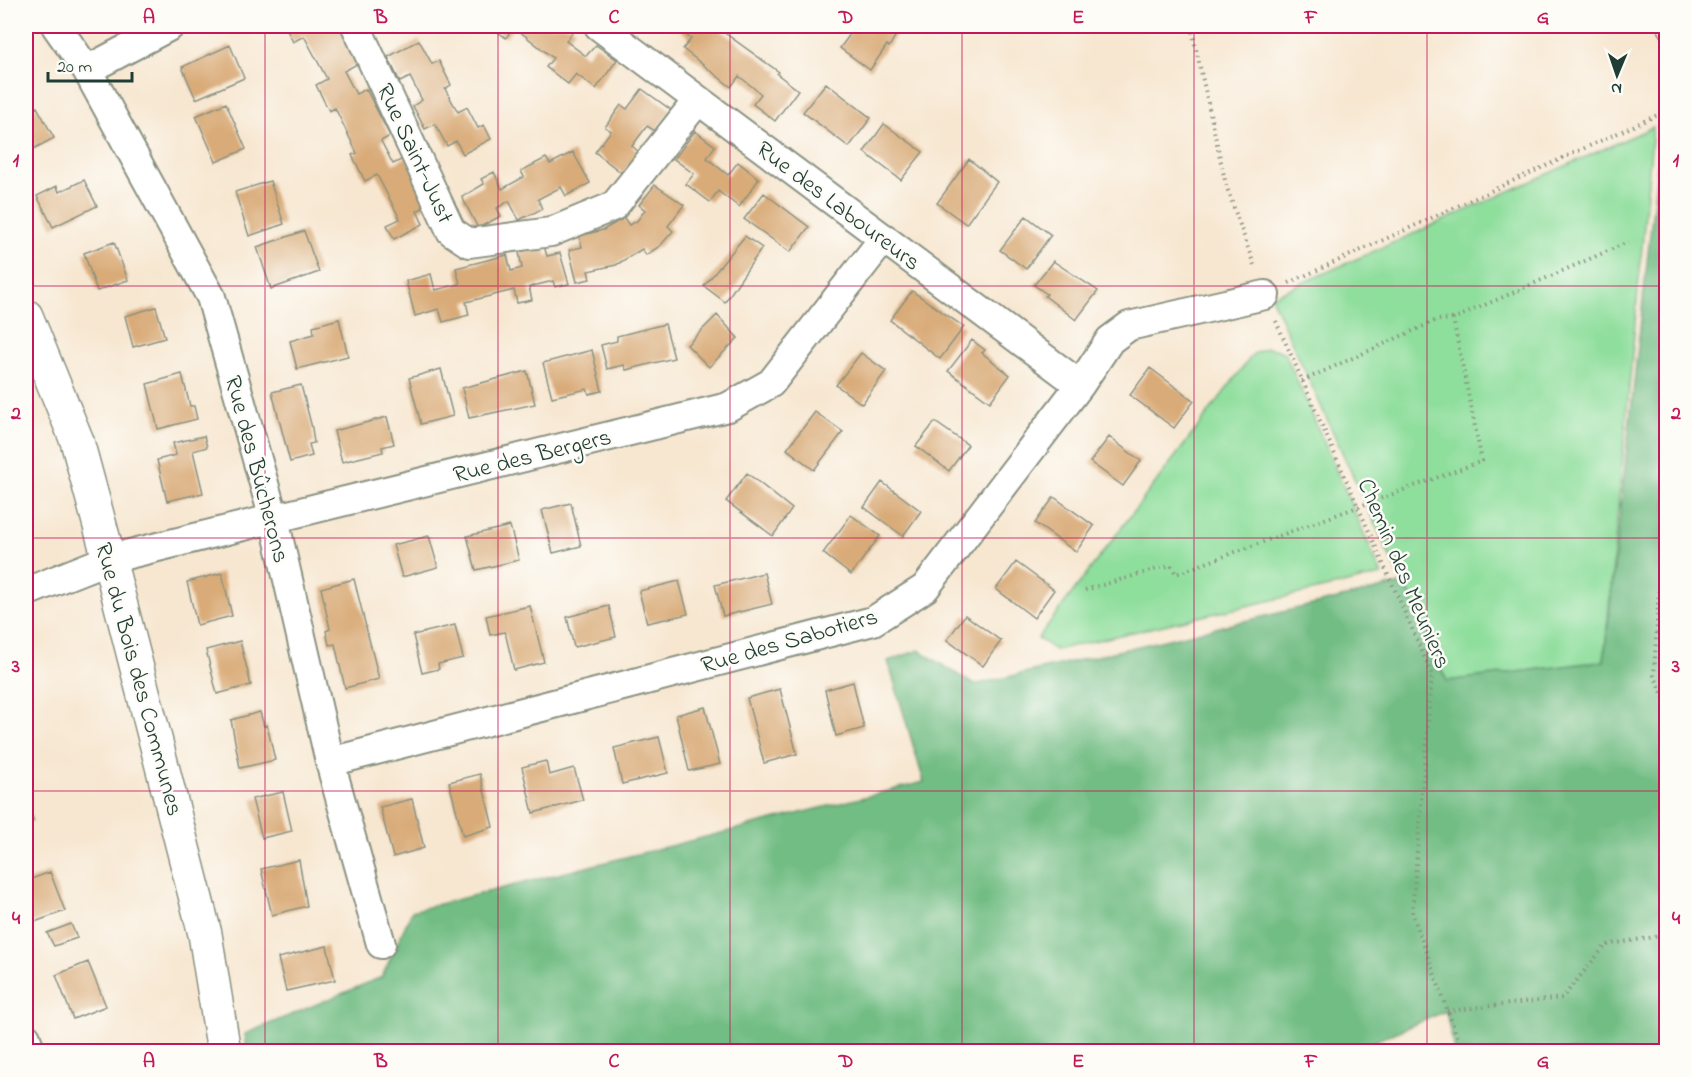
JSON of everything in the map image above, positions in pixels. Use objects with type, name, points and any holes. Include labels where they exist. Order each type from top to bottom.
[{"type":"street","name":"Rue des Bûcherons","points":[[56,26],[87,70],[211,297],[274,519],[330,762],[381,944]]},
{"type":"street","points":[[87,70],[170,26]]},
{"type":"street","name":"Rue Saint-Just","points":[[356,26],[451,231],[469,243],[551,232],[614,206],[698,99]]},
{"type":"street","name":"Rue des Laboureurs","points":[[599,26],[1080,385]]},
{"type":"street","name":"Rue des Bergers","points":[[26,592],[109,560],[728,407],[771,383],[884,238]]},
{"type":"street","name":"Rue des Sabotiers","points":[[330,762],[873,621],[925,588],[1080,385],[1110,340],[1129,326],[1265,295]]},
{"type":"street","name":"Rue du Bois des Communes","points":[[26,316],[77,441],[205,933],[224,1052]]},
{"type":"street","points":[[26,1038],[31,1052]]},
{"type":"path","name":"Chemin des Meuniers","points":[[1191,26],[1226,185],[1265,295],[1432,674],[1412,913],[1463,1052]]},
{"type":"path","points":[[1265,295],[1666,111]]},
{"type":"path","points":[[1302,381],[1437,320],[1453,319],[1628,242]]},
{"type":"path","points":[[1085,590],[1171,565],[1176,574],[1482,461],[1453,319]]},
{"type":"path","points":[[1666,465],[1654,675],[1666,702]]},
{"type":"path","points":[[1447,1011],[1563,998],[1606,945],[1666,935]]},
{"type":"green space","points":[[1653,127],[1604,661],[1447,681],[1271,297]]},
{"type":"green space","points":[[1666,138],[1666,1051],[1454,1051],[1446,1011],[1349,1052],[247,1051],[245,1034],[382,977],[412,911],[924,782],[888,661],[919,650],[974,685],[1405,583],[1447,681],[1604,661],[1660,142]]},
{"type":"green space","points":[[1266,348],[1285,353],[1382,575],[1055,650],[1038,638],[1253,354]]},
{"type":"building","points":[[285,26],[339,26],[359,63],[344,71],[356,94],[366,89],[390,136],[381,141],[393,164],[407,157],[431,203],[417,211],[423,224],[394,239],[387,225],[400,219],[377,175],[365,181],[352,155],[357,153],[335,108],[329,111],[316,85],[327,79],[304,36],[293,42]]},
{"type":"building","points":[[490,26],[570,26],[575,29],[566,41],[586,56],[596,45],[617,60],[596,89],[576,74],[568,84],[546,67],[553,58],[514,27],[506,38]]},
{"type":"building","points":[[684,26],[715,26],[779,72],[777,74],[798,90],[775,121],[753,104],[761,94],[739,76],[731,87],[683,49],[691,39],[680,30]]},
{"type":"building","points":[[856,26],[867,30],[870,26],[901,26],[889,47],[887,45],[870,70],[840,48]]},
{"type":"building","points":[[1655,26],[1666,26],[1666,45]]},
{"type":"building","points":[[419,40],[432,64],[439,61],[451,85],[445,89],[458,112],[467,107],[478,128],[484,125],[491,139],[463,154],[456,141],[447,146],[435,124],[425,129],[413,106],[422,100],[410,77],[400,82],[388,57]]},
{"type":"building","points":[[230,45],[244,78],[196,99],[182,67]]},
{"type":"building","points":[[826,83],[871,118],[849,147],[803,112]]},
{"type":"building","points":[[642,89],[671,110],[655,131],[647,126],[632,146],[639,152],[623,174],[595,152],[611,131],[605,127],[621,105],[627,109]]},
{"type":"building","points":[[226,103],[246,149],[216,162],[196,116]]},
{"type":"building","points":[[37,107],[54,138],[26,153],[26,113]]},
{"type":"building","points":[[884,124],[923,152],[901,180],[864,152]]},
{"type":"building","points":[[695,131],[715,146],[707,158],[728,175],[738,162],[759,179],[739,207],[718,191],[710,202],[686,184],[694,174],[674,159]]},
{"type":"building","points":[[573,152],[590,183],[566,196],[561,187],[538,199],[542,209],[519,220],[509,201],[497,208],[501,216],[478,228],[462,197],[484,184],[481,179],[494,172],[502,189],[524,177],[521,171],[546,158],[550,164]]},
{"type":"building","points":[[969,159],[997,182],[966,224],[937,203]]},
{"type":"building","points":[[84,180],[97,206],[53,227],[37,196],[57,186],[59,192]]},
{"type":"building","points":[[270,181],[284,224],[249,236],[235,192]]},
{"type":"building","points":[[655,185],[684,205],[668,226],[673,231],[660,246],[646,255],[642,249],[616,265],[588,271],[590,279],[577,282],[569,250],[582,247],[579,236],[603,230],[624,218],[629,225],[637,221],[645,210],[639,205]]},
{"type":"building","points":[[764,193],[809,227],[790,252],[744,219]]},
{"type":"building","points":[[1026,216],[1051,235],[1026,269],[1000,250]]},
{"type":"building","points":[[304,231],[319,272],[271,289],[257,247]]},
{"type":"building","points":[[745,236],[762,248],[725,302],[704,286]]},
{"type":"building","points":[[114,242],[128,280],[97,291],[84,253]]},
{"type":"building","points":[[544,246],[547,256],[560,253],[569,284],[555,287],[553,281],[529,287],[532,300],[517,303],[514,290],[466,302],[469,315],[443,322],[439,309],[415,316],[406,281],[431,274],[435,290],[460,284],[456,268],[507,255],[511,271],[522,268],[519,252]]},
{"type":"building","points":[[1053,261],[1098,291],[1076,320],[1034,285]]},
{"type":"building","points":[[912,291],[964,327],[940,359],[890,320]]},
{"type":"building","points":[[156,307],[165,338],[133,347],[125,316]]},
{"type":"building","points":[[717,315],[738,338],[709,367],[687,345]]},
{"type":"building","points":[[339,319],[348,356],[297,369],[290,341],[314,334],[313,326]]},
{"type":"building","points":[[665,324],[674,358],[626,370],[624,365],[607,369],[601,345],[617,341],[617,336]]},
{"type":"building","points":[[972,340],[985,350],[982,353],[1010,375],[990,402],[948,371]]},
{"type":"building","points":[[592,350],[602,391],[589,394],[587,389],[552,397],[543,363]]},
{"type":"building","points":[[861,353],[886,371],[862,404],[836,385]]},
{"type":"building","points":[[1150,368],[1194,401],[1174,428],[1130,395]]},
{"type":"building","points":[[441,369],[453,416],[421,424],[409,378]]},
{"type":"building","points":[[527,371],[535,404],[469,418],[462,388]]},
{"type":"building","points":[[182,374],[190,406],[194,406],[197,419],[158,429],[147,384]]},
{"type":"building","points":[[301,385],[314,443],[309,444],[312,456],[290,462],[272,392]]},
{"type":"building","points":[[815,412],[843,432],[814,470],[787,449]]},
{"type":"building","points":[[387,417],[394,444],[382,447],[383,452],[342,462],[334,431]]},
{"type":"building","points":[[935,422],[968,445],[949,471],[916,446]]},
{"type":"building","points":[[204,436],[207,447],[193,451],[203,493],[167,501],[157,460],[176,455],[173,443]]},
{"type":"building","points":[[1109,437],[1141,461],[1123,486],[1090,462]]},
{"type":"building","points":[[747,473],[792,509],[773,536],[726,501]]},
{"type":"building","points":[[882,482],[921,511],[903,536],[864,507]]},
{"type":"building","points":[[1054,497],[1094,526],[1076,552],[1035,523]]},
{"type":"building","points":[[571,503],[581,546],[553,553],[542,510]]},
{"type":"building","points":[[851,515],[880,536],[851,575],[823,553]]},
{"type":"building","points":[[510,526],[519,560],[476,570],[467,536]]},
{"type":"building","points":[[429,536],[438,567],[402,577],[393,545]]},
{"type":"building","points":[[1016,562],[1054,590],[1034,618],[996,589]]},
{"type":"building","points":[[222,573],[232,616],[197,625],[187,582]]},
{"type":"building","points":[[764,573],[772,604],[723,616],[715,585]]},
{"type":"building","points":[[354,579],[379,679],[345,688],[335,644],[329,645],[326,631],[330,629],[321,588]]},
{"type":"building","points":[[679,581],[688,614],[647,623],[639,591]]},
{"type":"building","points":[[530,606],[544,662],[514,670],[505,632],[490,635],[486,616]]},
{"type":"building","points":[[609,606],[616,637],[574,647],[567,617]]},
{"type":"building","points":[[965,615],[1001,641],[983,666],[947,640]]},
{"type":"building","points":[[455,625],[463,658],[438,664],[439,669],[422,673],[413,635]]},
{"type":"building","points":[[240,641],[251,685],[217,694],[206,650]]},
{"type":"building","points":[[853,682],[864,728],[836,736],[825,690]]},
{"type":"building","points":[[780,689],[797,754],[764,763],[747,698]]},
{"type":"building","points":[[705,707],[720,764],[689,771],[676,715]]},
{"type":"building","points":[[260,712],[264,726],[267,725],[275,760],[240,768],[231,720]]},
{"type":"building","points":[[659,737],[668,773],[622,784],[614,748]]},
{"type":"building","points":[[546,761],[549,775],[574,768],[583,800],[533,813],[522,767]]},
{"type":"building","points":[[480,774],[493,827],[463,836],[449,782]]},
{"type":"building","points":[[283,792],[292,831],[262,838],[252,799]]},
{"type":"building","points":[[412,799],[424,848],[393,857],[380,807]]},
{"type":"building","points":[[26,804],[33,821],[26,824]]},
{"type":"building","points":[[299,860],[307,906],[272,915],[261,869]]},
{"type":"building","points":[[50,872],[65,911],[29,924],[26,915],[26,881]]},
{"type":"building","points":[[71,924],[77,938],[54,946],[47,933]]},
{"type":"building","points":[[327,946],[335,980],[286,991],[278,958]]},
{"type":"building","points":[[88,962],[106,1006],[73,1019],[56,975]]}]
